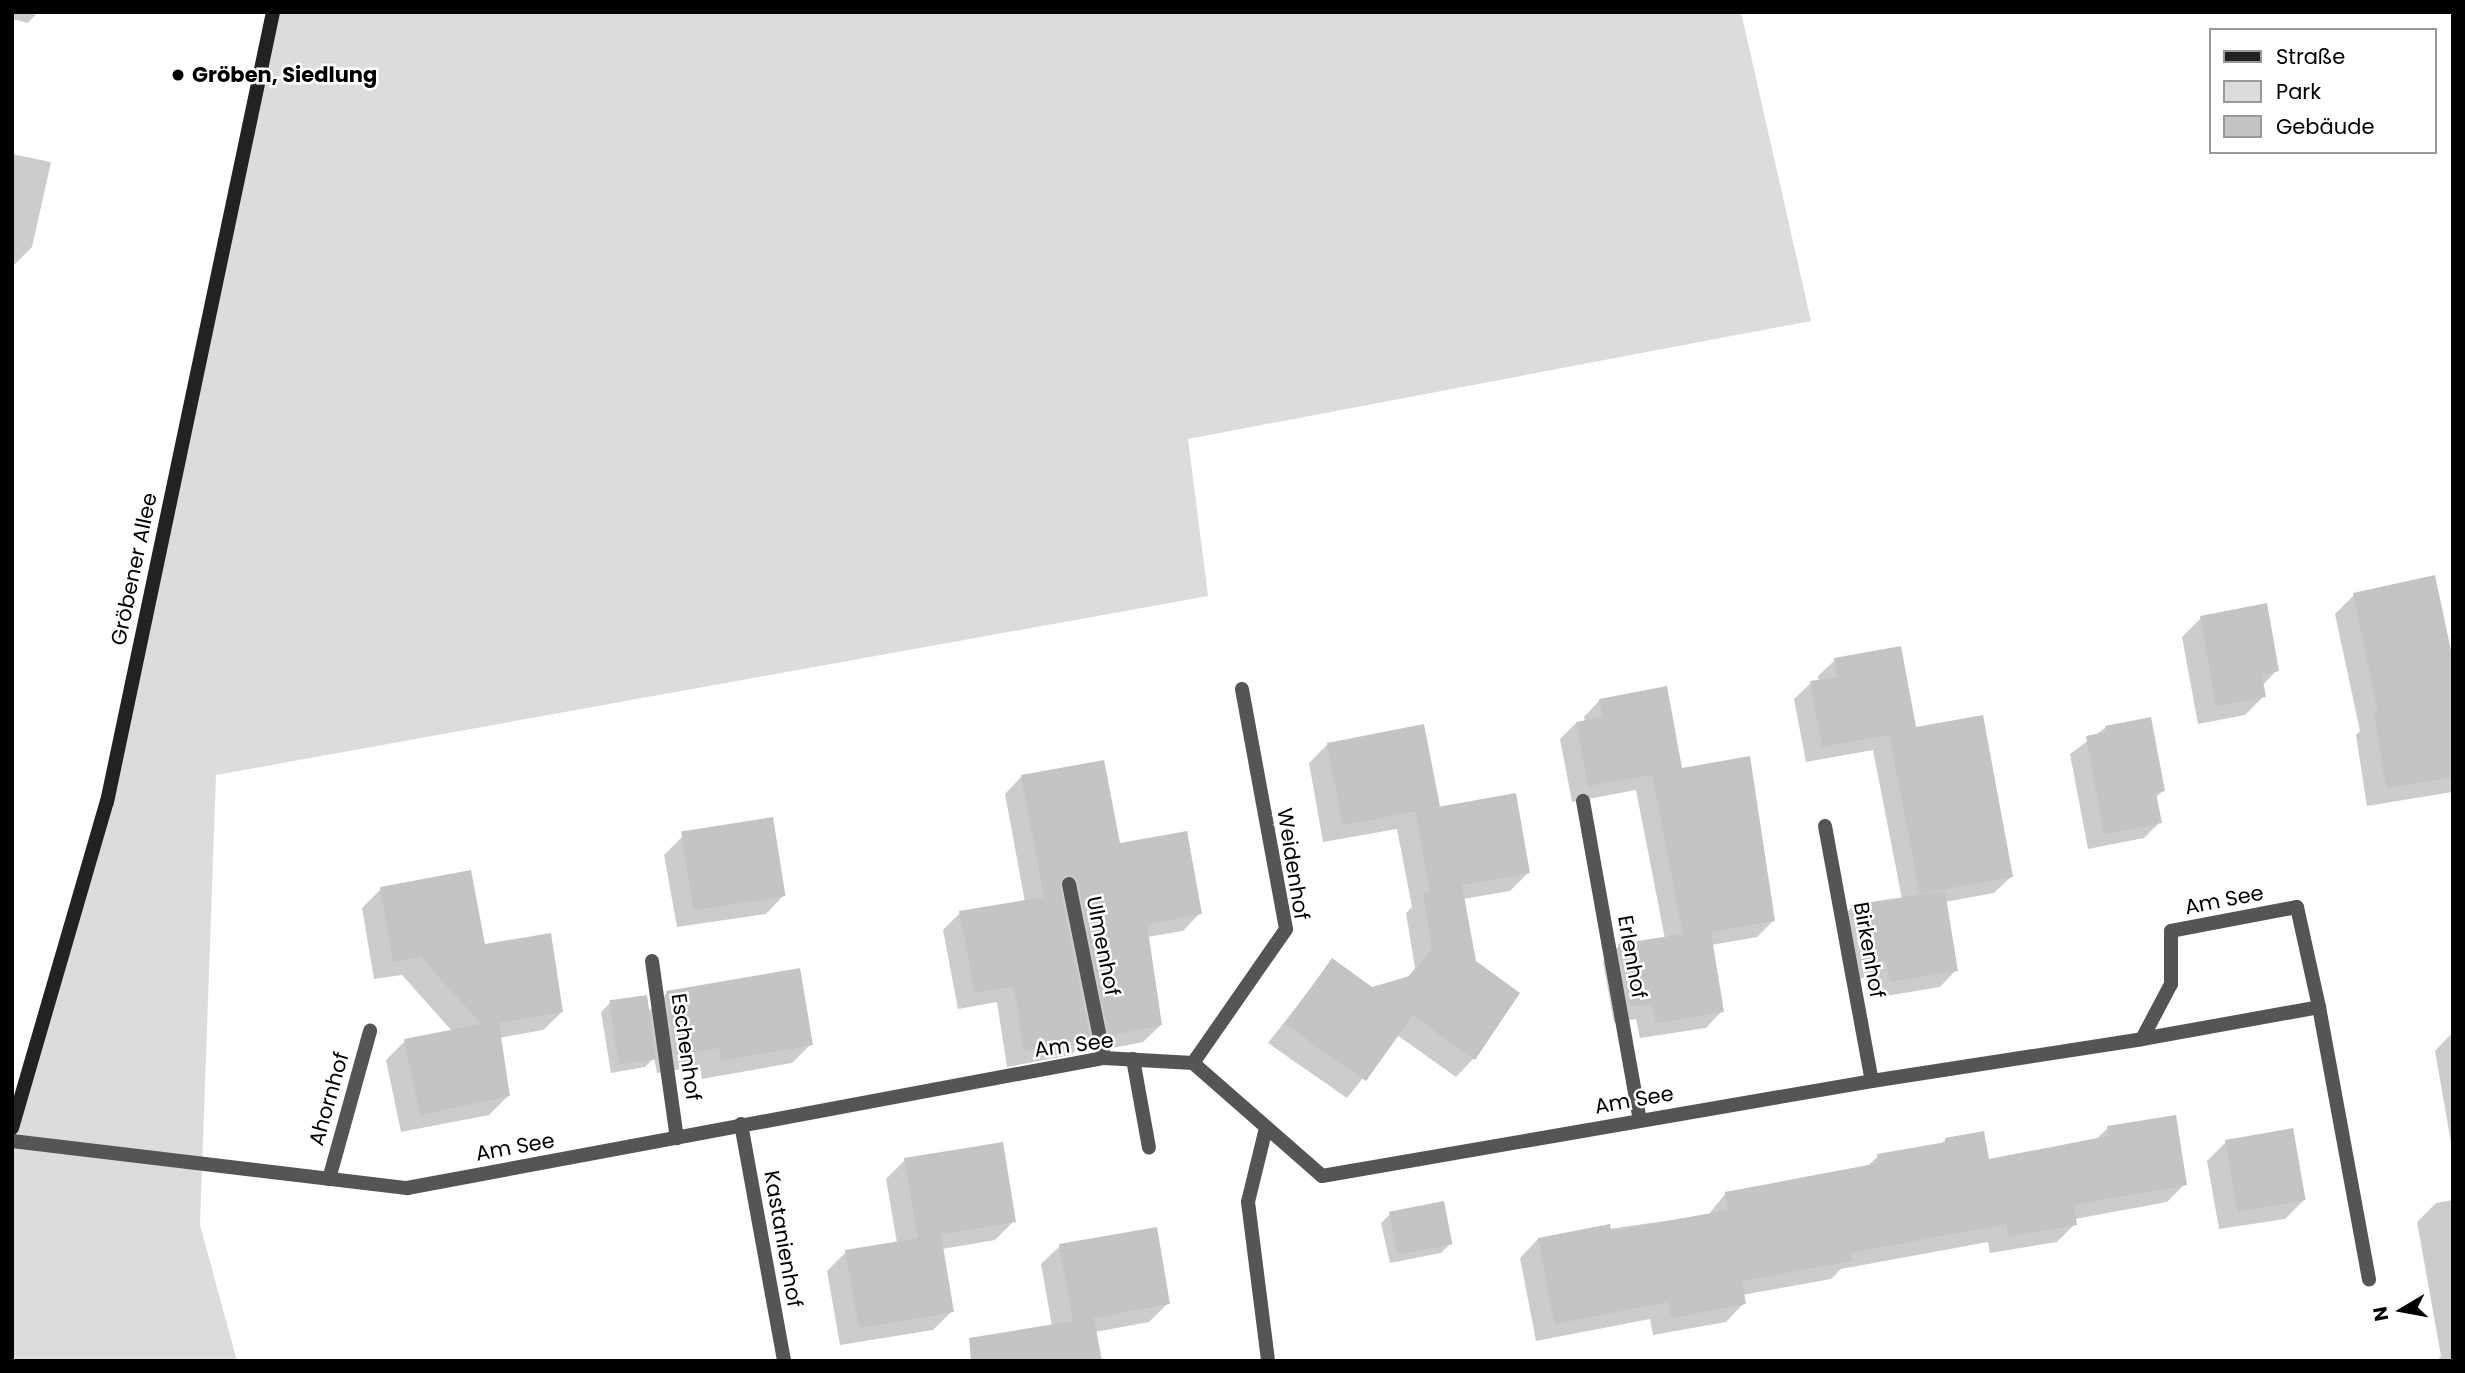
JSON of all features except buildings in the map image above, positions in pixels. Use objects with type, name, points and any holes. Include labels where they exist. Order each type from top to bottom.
[{"type":"street","name":"Gröbener Allee","points":[[12,1128],[107,802],[273,12]]},
{"type":"street","name":"Weidenhof","points":[[1193,1063],[1286,929],[1242,689]]},
{"type":"street","name":"Erlenhof","points":[[1583,801],[1640,1120]]},
{"type":"street","name":"Birkenhof","points":[[1825,826],[1872,1081]]},
{"type":"street","name":"Ulmenhof","points":[[1069,884],[1104,1058]]},
{"type":"street","name":"Am See","points":[[2143,1039],[2171,984],[2171,931],[2297,907],[2319,1007],[2369,1279]]},
{"type":"street","name":"Eschenhof","points":[[652,961],[677,1138]]},
{"type":"street","name":"Am See","points":[[12,1141],[407,1188],[1104,1058],[1193,1063],[1322,1176],[1872,1081],[2143,1039],[2319,1007]]},
{"type":"street","name":"Ahornhof","points":[[329,1179],[370,1031]]},
{"type":"street","points":[[1133,1059],[1149,1148]]},
{"type":"street","name":"Kastanienhof","points":[[741,1124],[784,1361]]},
{"type":"street","points":[[1266,1128],[1248,1202],[1268,1361]]},
{"type":"green space","points":[[275,12],[1741,12],[1811,321],[1188,439],[1208,596],[216,775],[200,1225],[237,1361],[12,1361],[12,1128],[107,802]]},
{"type":"place","name":"Gröben, Siedlung","points":[[178,75]]}]
